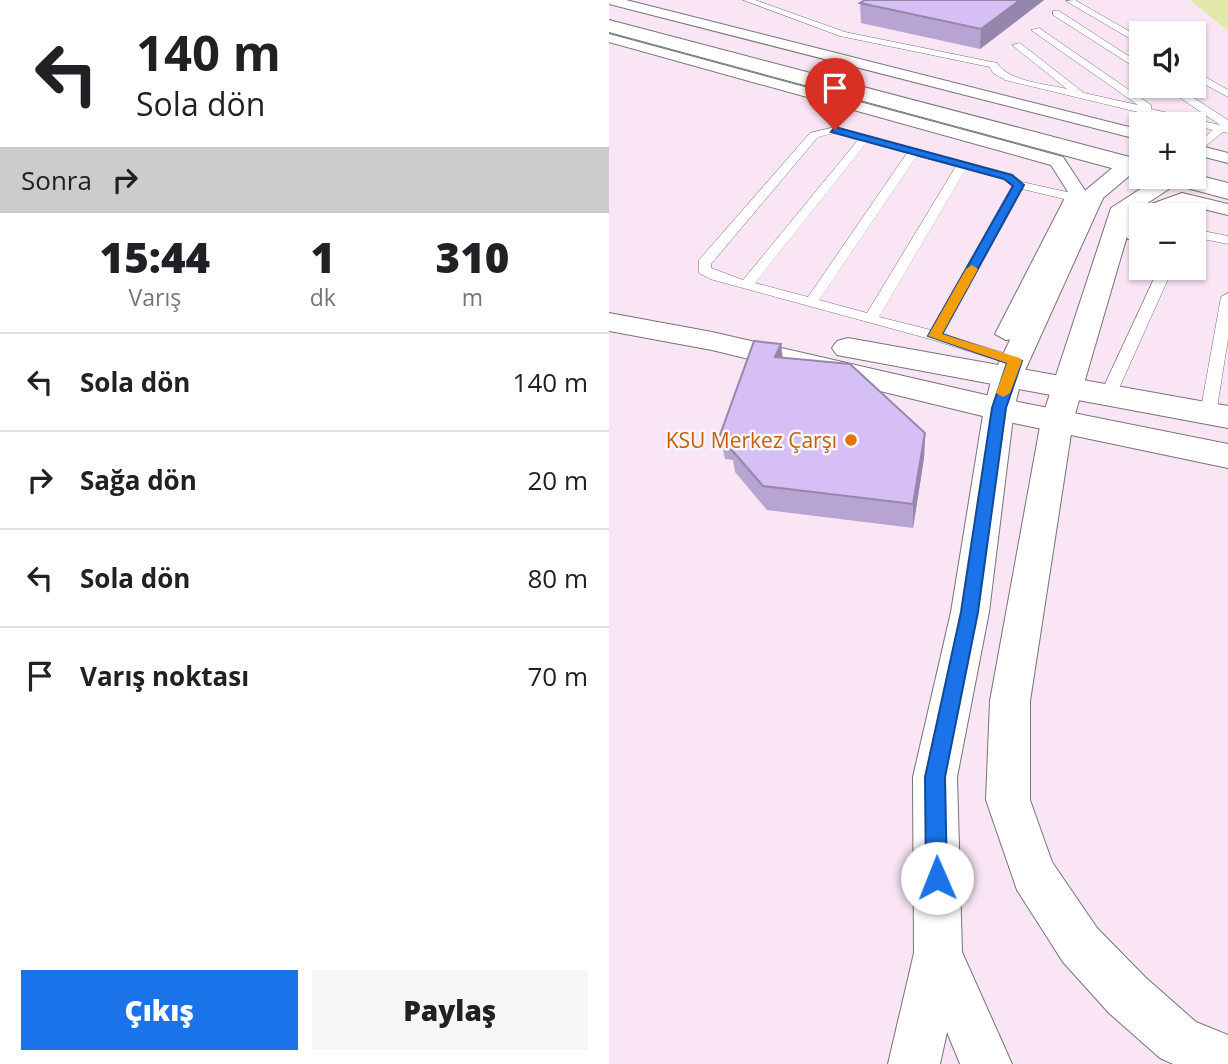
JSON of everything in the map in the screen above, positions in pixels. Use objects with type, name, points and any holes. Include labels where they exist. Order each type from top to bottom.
[{"type":"street","points":[[610,0],[1129,132]]},
{"type":"street","points":[[609,11],[1129,157]]},
{"type":"street","points":[[609,26],[1129,158]]},
{"type":"street","points":[[609,38],[1057,161],[1082,199]]},
{"type":"street","points":[[1206,155],[1228,158]]},
{"type":"street","points":[[1206,159],[1228,169]]},
{"type":"street","points":[[1006,334],[1082,199],[1129,167]]},
{"type":"street","points":[[1206,185],[1228,191]]},
{"type":"street","points":[[1155,189],[1123,208],[1062,404],[1010,701],[1008,800],[1033,874],[1080,944],[1127,995],[1178,1040],[1228,1062]]},
{"type":"street","points":[[1169,203],[1182,198],[1201,203]]},
{"type":"street","points":[[914,1064],[938,953],[935,777],[970,612],[1007,382],[1082,199]]},
{"type":"street","points":[[1206,204],[1228,210]]},
{"type":"street","points":[[609,302],[1007,382],[1062,404],[1228,456]]},
{"type":"street","points":[[609,322],[712,341],[1007,382]]},
{"type":"street","points":[[1062,404],[1108,395],[1218,416]]},
{"type":"street","points":[[938,953],[986,1064]]},
{"type":"lane","points":[[747,0],[843,34],[994,65],[997,71],[1009,78],[1152,112]]},
{"type":"lane","points":[[1070,1],[1129,35]]},
{"type":"lane","points":[[1056,13],[1129,60]]},
{"type":"lane","points":[[1036,30],[1155,112]]},
{"type":"lane","points":[[1017,45],[1085,97]]},
{"type":"lane","points":[[1206,75],[1224,78]]},
{"type":"lane","points":[[1206,80],[1228,94]]},
{"type":"lane","points":[[1185,98],[1226,128]]},
{"type":"lane","points":[[1206,124],[1226,128]]},
{"type":"lane","points":[[1206,144],[1226,128]]},
{"type":"lane","points":[[1007,382],[935,336],[747,285],[703,270],[704,263],[814,135],[835,130],[1008,177],[1018,185],[1082,199]]},
{"type":"lane","points":[[747,285],[865,138]]},
{"type":"lane","points":[[811,302],[914,151]]},
{"type":"lane","points":[[871,318],[963,165]]},
{"type":"lane","points":[[935,336],[1018,185]]},
{"type":"lane","points":[[1206,236],[1228,240]]},
{"type":"lane","points":[[1108,395],[1161,280]]},
{"type":"lane","points":[[1218,416],[1228,297]]},
{"type":"shaded area","points":[[609,0],[1228,0],[1228,1064],[609,1064]]},
{"type":"green space","points":[[1190,0],[1228,0],[1228,31]]},
{"type":"building","points":[[865,0],[1020,0],[981,29],[860,3]]},
{"type":"building","points":[[754,341],[781,344],[775,357],[850,364],[925,433],[913,504],[763,486],[730,448],[734,436],[720,435]]},
{"type":"slow traffic","points":[[972,269],[935,336],[1015,361],[1003,393]]},
{"type":"place","name":"KSU Merkez Çarşı","points":[[851,440]]},
{"type":"route","points":[[835,130],[1008,177],[1018,185],[935,336],[1015,361],[1007,377],[999,408],[970,612],[935,777],[937,878]]}]
